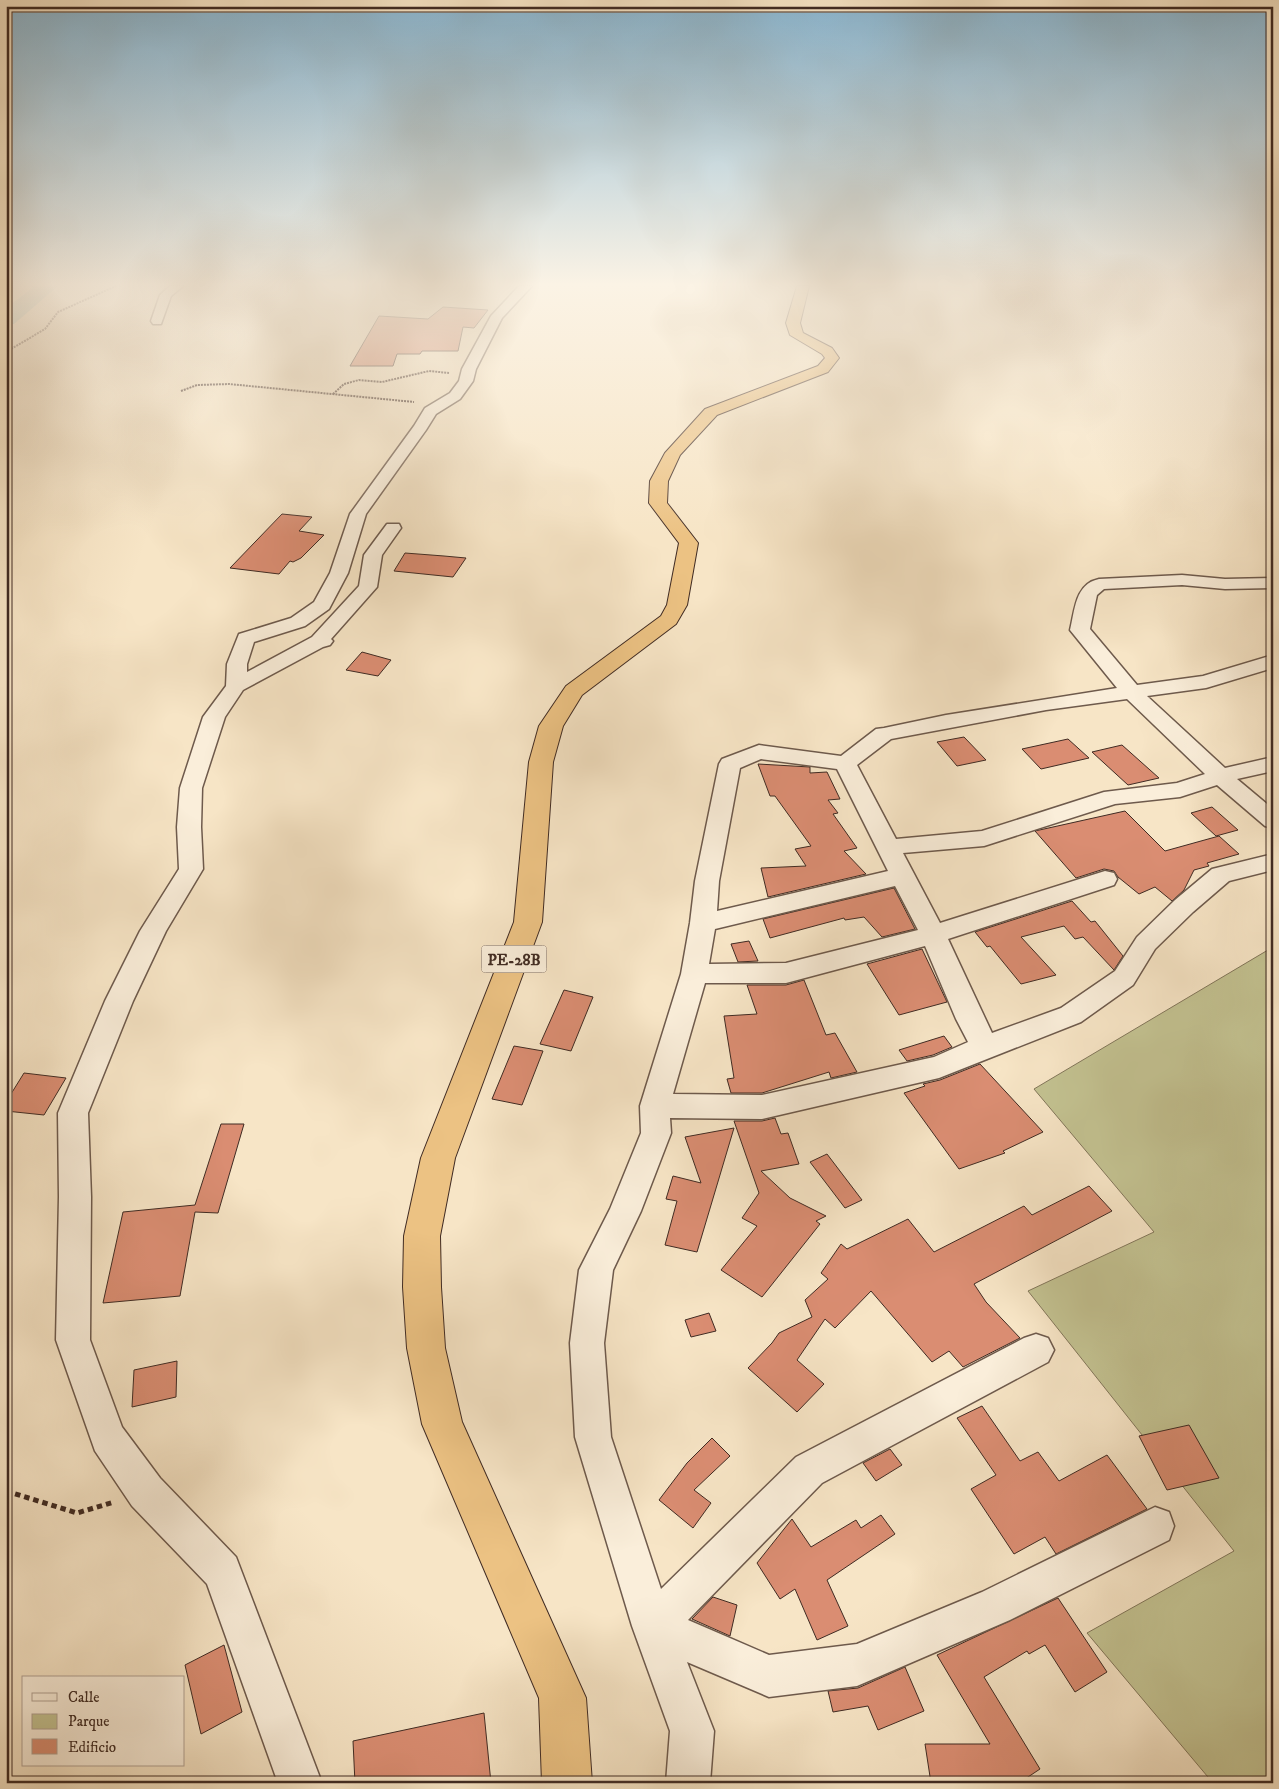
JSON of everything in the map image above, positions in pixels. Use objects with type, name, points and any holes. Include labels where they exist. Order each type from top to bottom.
[{"type":"highway","name":"PE-28B","points":[[567,1783],[562,1698],[442,1424],[426,1348],[422,1287],[422,1236],[438,1158],[528,922],[541,762],[551,726],[574,691],[617,657],[670,620],[677,605],[689,543],[658,503],[659,481],[673,453],[711,412],[822,369]]},
{"type":"street","points":[[236,686],[237,664],[246,638],[298,622],[322,606],[339,573],[358,514],[430,412],[455,396],[466,381],[469,369]]},
{"type":"street","points":[[300,1783],[222,1571],[146,1492],[108,1438],[73,1340],[75,1197],[73,1113],[119,1001],[153,931],[191,869],[189,827],[191,788],[214,717],[236,686],[321,641],[368,587],[374,555],[393,528]]},
{"type":"street","points":[[1272,575],[1226,584],[1182,580],[1099,584],[1088,593],[1080,630],[1132,693],[1220,776],[1273,821]]},
{"type":"street","points":[[688,1783],[692,1731],[653,1626],[593,1437],[588,1343],[596,1270],[625,1211],[656,1133],[655,1106],[694,974],[703,922],[707,881],[730,764],[760,752],[844,763],[884,734],[1046,704],[1206,682],[1273,662]]},
{"type":"street","points":[[844,763],[933,935],[970,1019],[985,1047]]},
{"type":"street","points":[[888,847],[984,838],[1112,796],[1180,790],[1220,776],[1273,764]]},
{"type":"street","points":[[655,1106],[762,1107],[940,1067],[985,1047],[1071,1015],[1124,978],[1146,942],[1184,906],[1221,875],[1273,862]]},
{"type":"street","points":[[703,922],[903,876]]},
{"type":"street","points":[[694,974],[786,972],[933,935],[996,913],[1106,879]]},
{"type":"street","points":[[653,1626],[809,1470],[1036,1350]]},
{"type":"street","points":[[653,1626],[769,1676],[857,1665],[996,1606],[1155,1526]]},
{"type":"path","points":[[332,394],[344,384],[359,380],[382,382],[429,371],[448,372],[466,381]]},
{"type":"path","points":[[181,391],[197,385],[229,384],[439,406]]},
{"type":"path","points":[[6,1492],[76,1513],[146,1492]]},
{"type":"green space","points":[[1273,947],[1273,1783],[1213,1783],[1087,1633],[1234,1551],[1028,1291],[1154,1232],[1034,1089]]},
{"type":"building","points":[[282,514],[312,517],[299,531],[324,535],[301,558],[293,562],[290,561],[279,574],[230,568]]},
{"type":"building","points":[[405,553],[466,558],[453,577],[394,571]]},
{"type":"building","points":[[362,652],[391,660],[378,676],[346,670]]},
{"type":"building","points":[[964,737],[986,760],[957,766],[937,742]]},
{"type":"building","points":[[1068,739],[1089,758],[1041,769],[1022,749]]},
{"type":"building","points":[[1122,745],[1159,778],[1128,785],[1092,752]]},
{"type":"building","points":[[758,764],[810,767],[810,773],[827,772],[840,799],[828,800],[838,813],[833,814],[857,848],[844,851],[866,874],[768,897],[761,868],[806,866],[795,849],[811,846],[775,796],[770,796]]},
{"type":"building","points":[[1212,807],[1238,830],[1216,836],[1191,813]]},
{"type":"building","points":[[1125,811],[1165,851],[1219,836],[1239,854],[1207,863],[1209,866],[1194,870],[1184,890],[1172,901],[1155,887],[1139,894],[1118,877],[1114,871],[1104,869],[1076,878],[1035,831]]},
{"type":"building","points":[[894,888],[915,929],[882,937],[864,917],[845,920],[844,918],[770,938],[763,919]]},
{"type":"building","points":[[1072,901],[1091,922],[1095,921],[1123,956],[1114,970],[1083,937],[1075,939],[1064,926],[1021,937],[1056,975],[1021,984],[990,946],[987,947],[975,932]]},
{"type":"building","points":[[749,941],[758,961],[738,962],[731,944]]},
{"type":"building","points":[[922,949],[947,1002],[899,1015],[867,964]]},
{"type":"building","points":[[804,980],[826,1035],[835,1033],[857,1072],[831,1078],[829,1072],[762,1093],[731,1093],[727,1079],[734,1078],[724,1016],[757,1014],[747,985],[786,985]]},
{"type":"building","points":[[564,990],[593,997],[571,1051],[540,1044]]},
{"type":"building","points":[[944,1036],[952,1047],[933,1055],[907,1061],[899,1050]]},
{"type":"building","points":[[514,1046],[543,1051],[522,1105],[492,1099]]},
{"type":"building","points":[[980,1064],[1043,1132],[1003,1151],[1005,1153],[959,1169],[904,1093],[925,1086],[923,1084],[940,1080]]},
{"type":"building","points":[[24,1073],[66,1078],[44,1115],[6,1111],[6,1102]]},
{"type":"building","points":[[775,1118],[781,1134],[788,1133],[799,1164],[761,1171],[790,1198],[826,1216],[816,1221],[820,1224],[762,1297],[721,1270],[757,1226],[742,1218],[759,1193],[734,1121],[762,1121]]},
{"type":"building","points":[[221,1124],[244,1124],[218,1213],[195,1212],[180,1296],[103,1303],[123,1212],[195,1205]]},
{"type":"building","points":[[734,1128],[697,1252],[665,1245],[677,1201],[666,1199],[673,1176],[701,1183],[685,1137]]},
{"type":"building","points":[[827,1154],[862,1200],[845,1208],[810,1162]]},
{"type":"building","points":[[1089,1186],[1112,1211],[974,1284],[986,1302],[1020,1338],[963,1367],[949,1351],[932,1362],[871,1291],[835,1328],[825,1319],[797,1360],[824,1384],[797,1412],[748,1368],[779,1333],[812,1317],[805,1300],[828,1279],[821,1273],[841,1244],[847,1249],[908,1219],[934,1252],[1024,1206],[1032,1215]]},
{"type":"building","points":[[709,1313],[716,1331],[691,1337],[685,1320]]},
{"type":"building","points":[[177,1361],[176,1397],[132,1407],[134,1370]]},
{"type":"building","points":[[982,1406],[1020,1461],[1038,1452],[1059,1481],[1107,1455],[1147,1509],[1056,1554],[1045,1537],[1014,1554],[971,1489],[996,1475],[957,1418]]},
{"type":"building","points":[[1189,1425],[1219,1478],[1167,1490],[1139,1436]]},
{"type":"building","points":[[712,1438],[730,1456],[694,1490],[711,1503],[693,1528],[659,1500],[687,1463]]},
{"type":"building","points":[[890,1449],[902,1465],[876,1481],[863,1463]]},
{"type":"building","points":[[881,1515],[895,1534],[827,1580],[848,1626],[817,1640],[795,1589],[780,1599],[757,1563],[792,1519],[811,1547],[856,1520],[861,1528]]},
{"type":"building","points":[[713,1597],[737,1605],[730,1636],[692,1619]]},
{"type":"building","points":[[1058,1598],[1107,1672],[1075,1692],[1045,1645],[1029,1654],[1027,1651],[984,1677],[1040,1769],[1019,1783],[931,1783],[925,1744],[990,1744],[937,1655]]},
{"type":"building","points":[[224,1645],[242,1712],[201,1734],[185,1665]]},
{"type":"building","points":[[905,1667],[924,1711],[878,1730],[868,1706],[833,1712],[828,1691],[858,1688]]},
{"type":"building","points":[[484,1713],[491,1783],[355,1783],[353,1741]]}]
